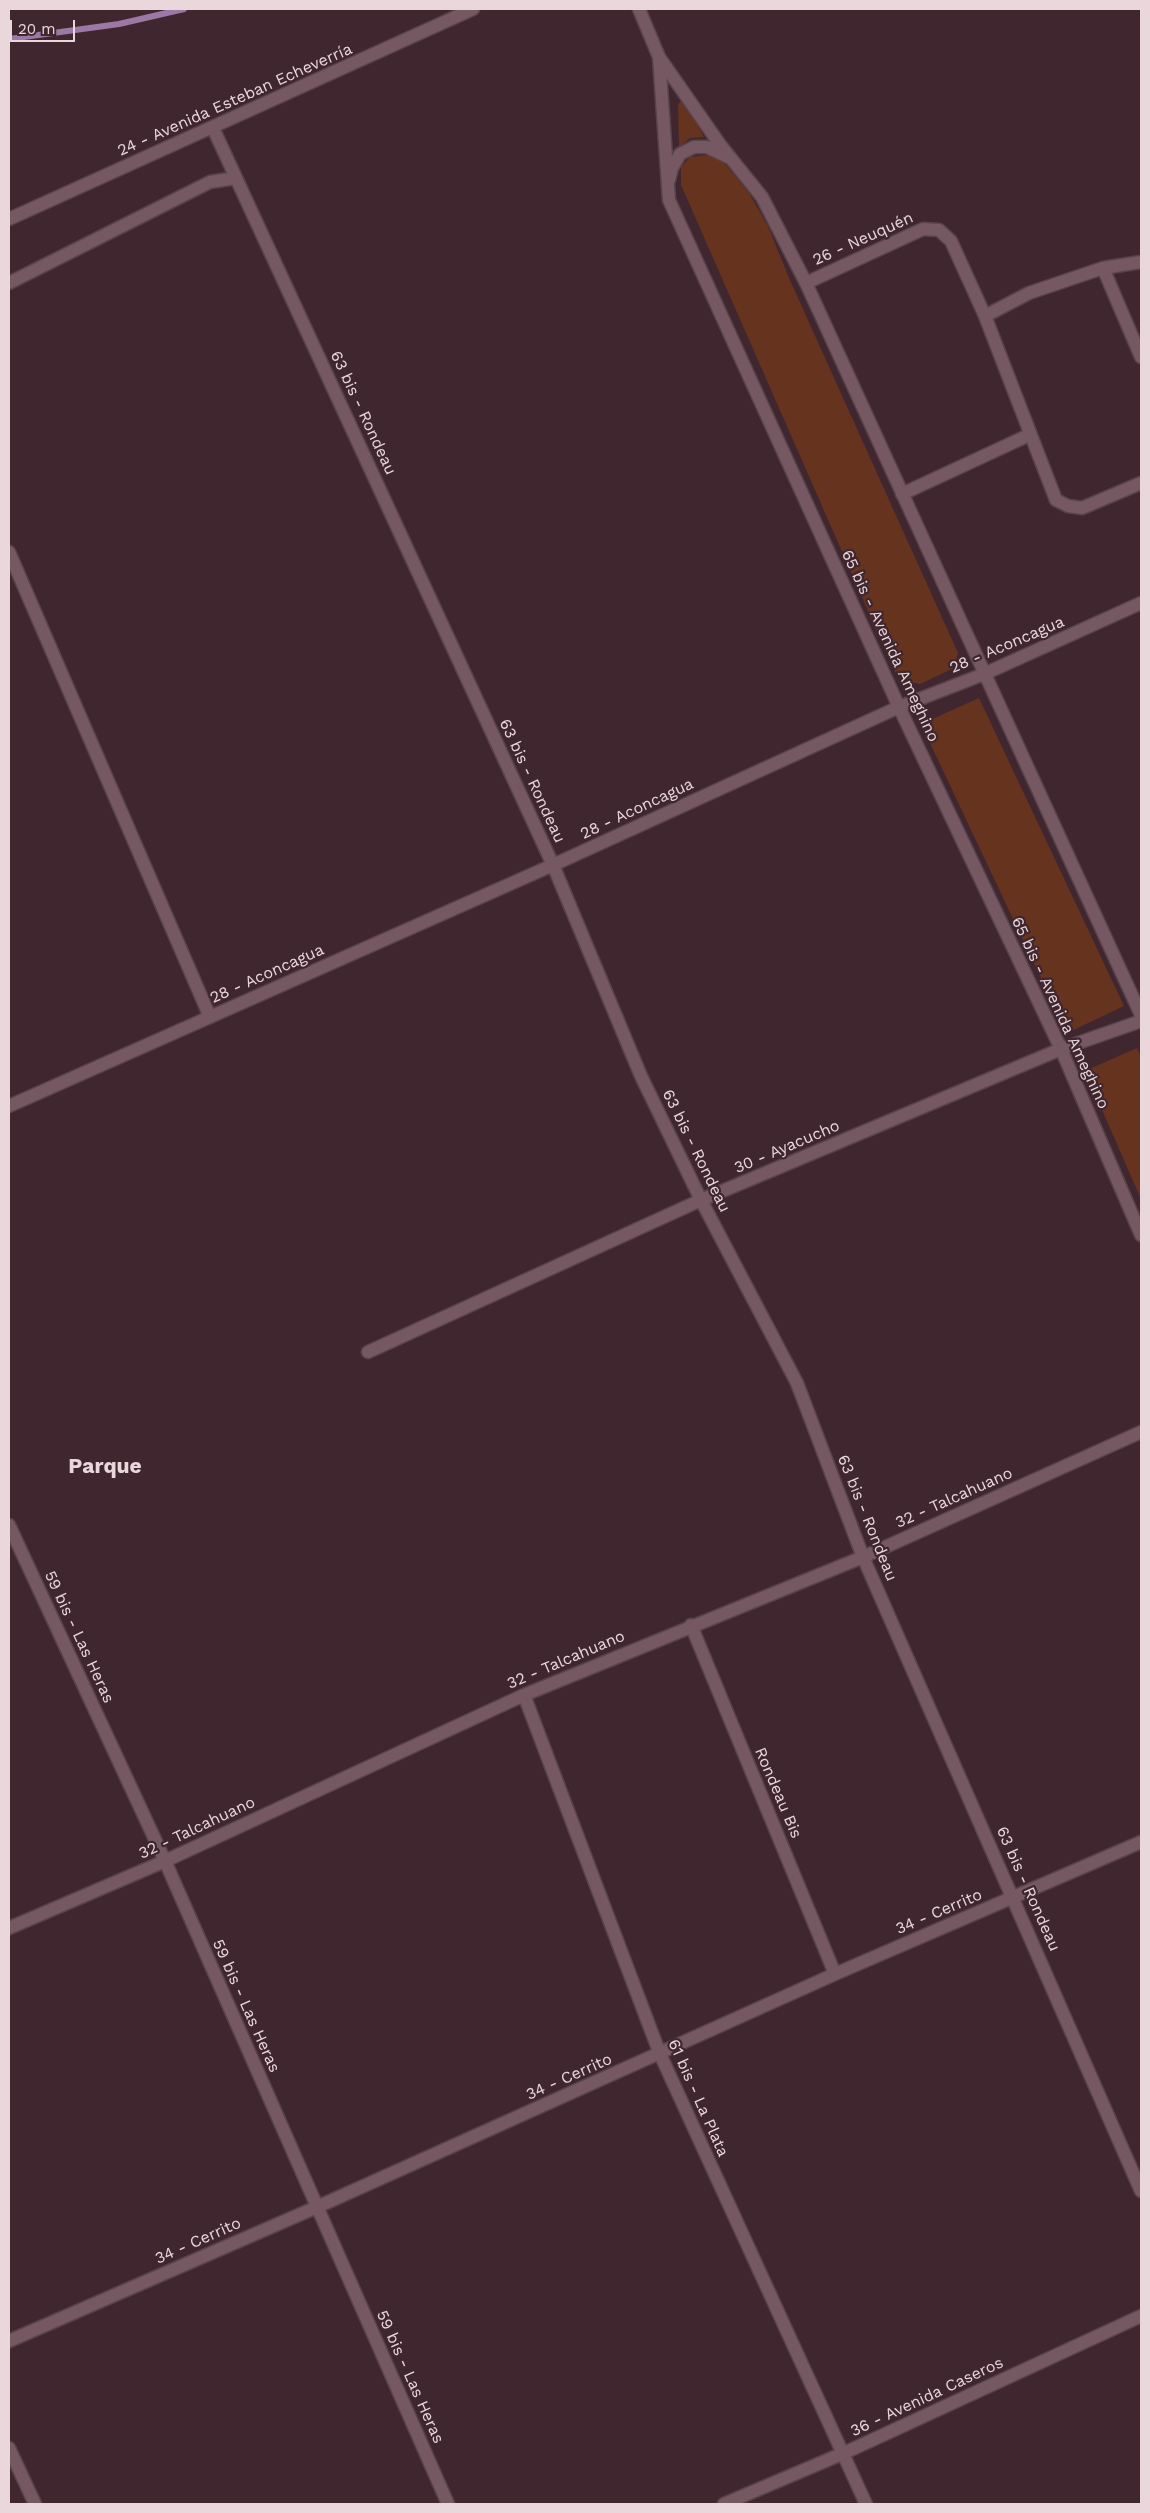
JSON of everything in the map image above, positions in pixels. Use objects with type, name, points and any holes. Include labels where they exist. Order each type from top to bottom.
[{"type":"street","name":"24 - Avenida Esteban Echeverría","points":[[9,219],[473,9]]},
{"type":"street","name":"65 bis - Avenida Ameghino","points":[[639,9],[659,57],[730,158],[762,197],[806,283],[1141,1015]]},
{"type":"street","name":"65 bis - Avenida Ameghino","points":[[659,57],[669,200],[899,707],[1061,1049],[1141,1235]]},
{"type":"street","name":"63 bis - Rondeau","points":[[213,128],[553,865],[641,1076],[701,1200],[797,1383],[863,1557],[1014,1897],[1141,2191]]},
{"type":"street","points":[[667,188],[672,168],[680,154],[694,147],[707,147],[730,158]]},
{"type":"street","points":[[9,283],[210,182],[236,178]]},
{"type":"street","name":"26 - Neuquén","points":[[806,283],[923,229],[939,230],[950,241],[985,316],[1029,435],[1056,500],[1068,506],[1082,508],[1141,483]]},
{"type":"street","points":[[985,316],[1029,293],[1104,268],[1141,262]]},
{"type":"street","points":[[1104,268],[1141,357]]},
{"type":"street","points":[[902,494],[1029,435]]},
{"type":"street","points":[[9,552],[210,1017]]},
{"type":"street","name":"28 - Aconcagua","points":[[9,1106],[553,865],[899,707],[984,674],[1141,603]]},
{"type":"street","name":"30 - Ayacucho","points":[[368,1352],[701,1200],[1061,1049],[1141,1021]]},
{"type":"street","name":"32 - Talcahuano","points":[[9,1928],[165,1861],[524,1695],[691,1625],[863,1557],[1141,1432]]},
{"type":"street","name":"59 bis - Las Heras","points":[[9,1524],[165,1861],[448,2504]]},
{"type":"street","name":"Rondeau Bis","points":[[691,1625],[835,1974]]},
{"type":"street","name":"61 bis - La Plata","points":[[524,1695],[660,2054],[866,2504]]},
{"type":"street","name":"34 - Cerrito","points":[[9,2341],[317,2207],[835,1974],[1141,1842]]},
{"type":"street","name":"36 - Avenida Caseros","points":[[724,2504],[844,2453],[1141,2316]]},
{"type":"street","points":[[9,2448],[35,2504]]},
{"type":"shaded area","points":[[681,101],[685,102],[704,137],[690,138],[679,147],[678,105]]},
{"type":"shaded area","points":[[708,155],[725,164],[749,193],[768,226],[789,278],[958,653],[954,668],[920,684],[905,681],[895,672],[681,185],[681,167],[690,157]]},
{"type":"shaded area","points":[[979,698],[1124,1006],[1067,1033],[921,724]]},
{"type":"shaded area","points":[[1137,1048],[1141,1057],[1141,1199],[1085,1071]]},
{"type":"waterway","points":[[9,39],[119,24],[184,9]]},
{"type":"district","name":"Parque","points":[[105,1467]]}]
